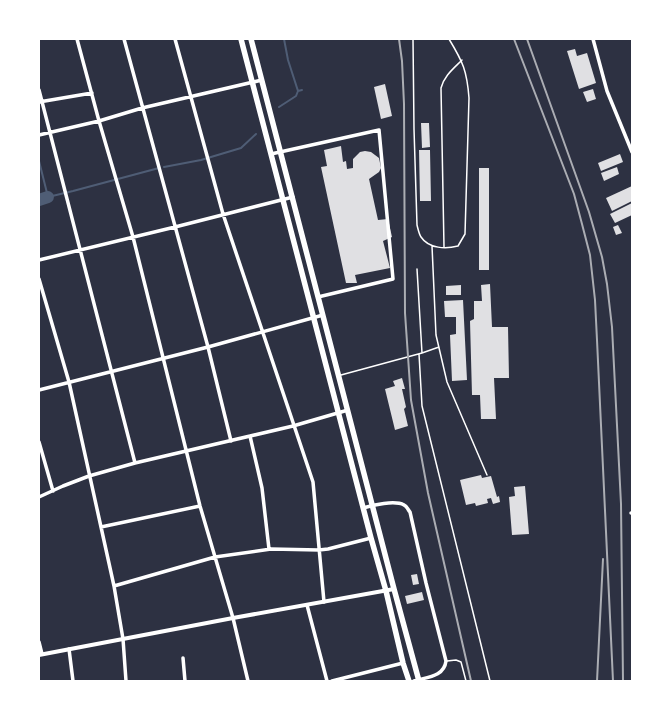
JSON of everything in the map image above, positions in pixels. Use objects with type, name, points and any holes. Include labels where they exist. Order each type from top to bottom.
[{"type":"highway","points":[[241,39],[338,413],[386,591],[403,663],[409,681]]},
{"type":"highway","points":[[252,39],[417,681]]},
{"type":"street","points":[[77,39],[133,237],[200,506],[233,618],[248,681]]},
{"type":"street","points":[[124,39],[208,347],[231,441]]},
{"type":"street","points":[[175,39],[223,214],[313,482],[324,602]]},
{"type":"street","points":[[593,39],[607,91],[632,152]]},
{"type":"street","points":[[39,135],[99,121],[142,108],[262,80]]},
{"type":"street","points":[[39,90],[135,463]]},
{"type":"street","points":[[41,102],[92,93]]},
{"type":"street","points":[[271,154],[379,130],[393,279],[318,298]]},
{"type":"street","points":[[39,260],[293,197]]},
{"type":"street","points":[[39,279],[69,382],[114,586],[123,639],[126,681]]},
{"type":"street","points":[[39,390],[208,347],[323,315]]},
{"type":"street","points":[[39,497],[89,476],[135,463],[293,426],[348,410]]},
{"type":"street","points":[[250,436],[262,488],[269,549]]},
{"type":"street","points":[[39,442],[53,490]]},
{"type":"street","points":[[363,508],[397,503],[406,506],[410,512],[446,661],[444,668],[438,674],[417,681]]},
{"type":"street","points":[[101,527],[200,506]]},
{"type":"street","points":[[114,586],[215,557],[269,549],[319,550],[371,538]]},
{"type":"street","points":[[426,583],[431,582]]},
{"type":"street","points":[[39,642],[40,654],[394,589]]},
{"type":"street","points":[[307,605],[327,681]]},
{"type":"street","points":[[69,649],[74,681]]},
{"type":"street","points":[[183,658],[185,681]]},
{"type":"street","points":[[332,681],[403,663]]},
{"type":"lane","points":[[413,39],[417,225],[420,236],[426,243],[432,246],[451,247],[458,246],[465,234],[469,98],[468,78],[462,60],[449,39]]},
{"type":"lane","points":[[444,247],[441,88],[446,76],[462,60]]},
{"type":"lane","points":[[432,246],[436,335],[447,382],[487,475]]},
{"type":"lane","points":[[417,269],[422,406],[490,681]]},
{"type":"lane","points":[[339,376],[420,354],[439,347]]},
{"type":"lane","points":[[446,661],[456,660],[461,662],[466,681]]},
{"type":"building","points":[[575,49],[577,56],[587,53],[596,83],[579,89],[567,51]]},
{"type":"building","points":[[385,84],[392,116],[381,119],[374,87]]},
{"type":"building","points":[[593,89],[596,99],[587,102],[583,92]]},
{"type":"building","points":[[421,123],[429,123],[430,147],[422,148]]},
{"type":"building","points":[[341,146],[343,162],[346,161],[347,169],[353,168],[353,159],[360,152],[371,152],[379,158],[381,168],[379,172],[369,179],[378,220],[388,219],[392,237],[383,241],[390,268],[355,275],[357,283],[346,283],[321,167],[327,166],[324,150]]},
{"type":"building","points":[[419,150],[430,150],[431,201],[420,201]]},
{"type":"building","points":[[620,154],[623,162],[601,171],[598,163]]},
{"type":"building","points":[[617,167],[619,174],[604,181],[601,173]]},
{"type":"building","points":[[479,168],[489,168],[489,270],[479,270]]},
{"type":"building","points":[[632,186],[632,201],[612,211],[606,198]]},
{"type":"building","points":[[632,203],[632,215],[615,223],[610,214]]},
{"type":"building","points":[[618,225],[622,233],[616,235],[613,227]]},
{"type":"building","points":[[490,284],[492,327],[508,327],[509,378],[494,378],[496,419],[481,419],[480,395],[472,395],[470,321],[474,319],[474,301],[482,301],[481,285]]},
{"type":"building","points":[[461,285],[461,295],[446,295],[446,286]]},
{"type":"building","points":[[463,300],[467,380],[452,381],[450,335],[456,334],[456,317],[445,317],[444,301]]},
{"type":"building","points":[[402,378],[405,389],[402,389],[406,407],[404,409],[408,426],[395,430],[385,389],[395,386],[393,381]]},
{"type":"building","points":[[481,475],[482,478],[491,476],[500,502],[493,504],[491,498],[487,499],[488,503],[476,506],[475,503],[466,505],[460,480]]},
{"type":"building","points":[[525,486],[529,534],[512,535],[509,497],[515,496],[514,487]]},
{"type":"building","points":[[417,574],[419,584],[413,585],[411,575]]},
{"type":"building","points":[[422,592],[424,600],[407,604],[405,596]]},
{"type":"waterway","points":[[284,39],[288,60],[298,91]]},
{"type":"waterway","points":[[279,107],[296,96],[298,91],[302,90]]},
{"type":"waterway","points":[[164,167],[201,160],[241,148],[256,134]]},
{"type":"waterway","points":[[39,161],[48,197],[159,168]]},
{"type":"waterway","points":[[39,200],[48,197]]},
{"type":"railway","points":[[399,39],[402,61],[404,104],[405,313],[411,400],[428,493],[471,681]]},
{"type":"railway","points":[[514,39],[574,194],[590,255],[595,300],[613,681]]},
{"type":"railway","points":[[527,39],[589,212],[602,257],[607,284],[612,327],[621,504],[623,681]]},
{"type":"railway","points":[[597,681],[603,559]]}]
